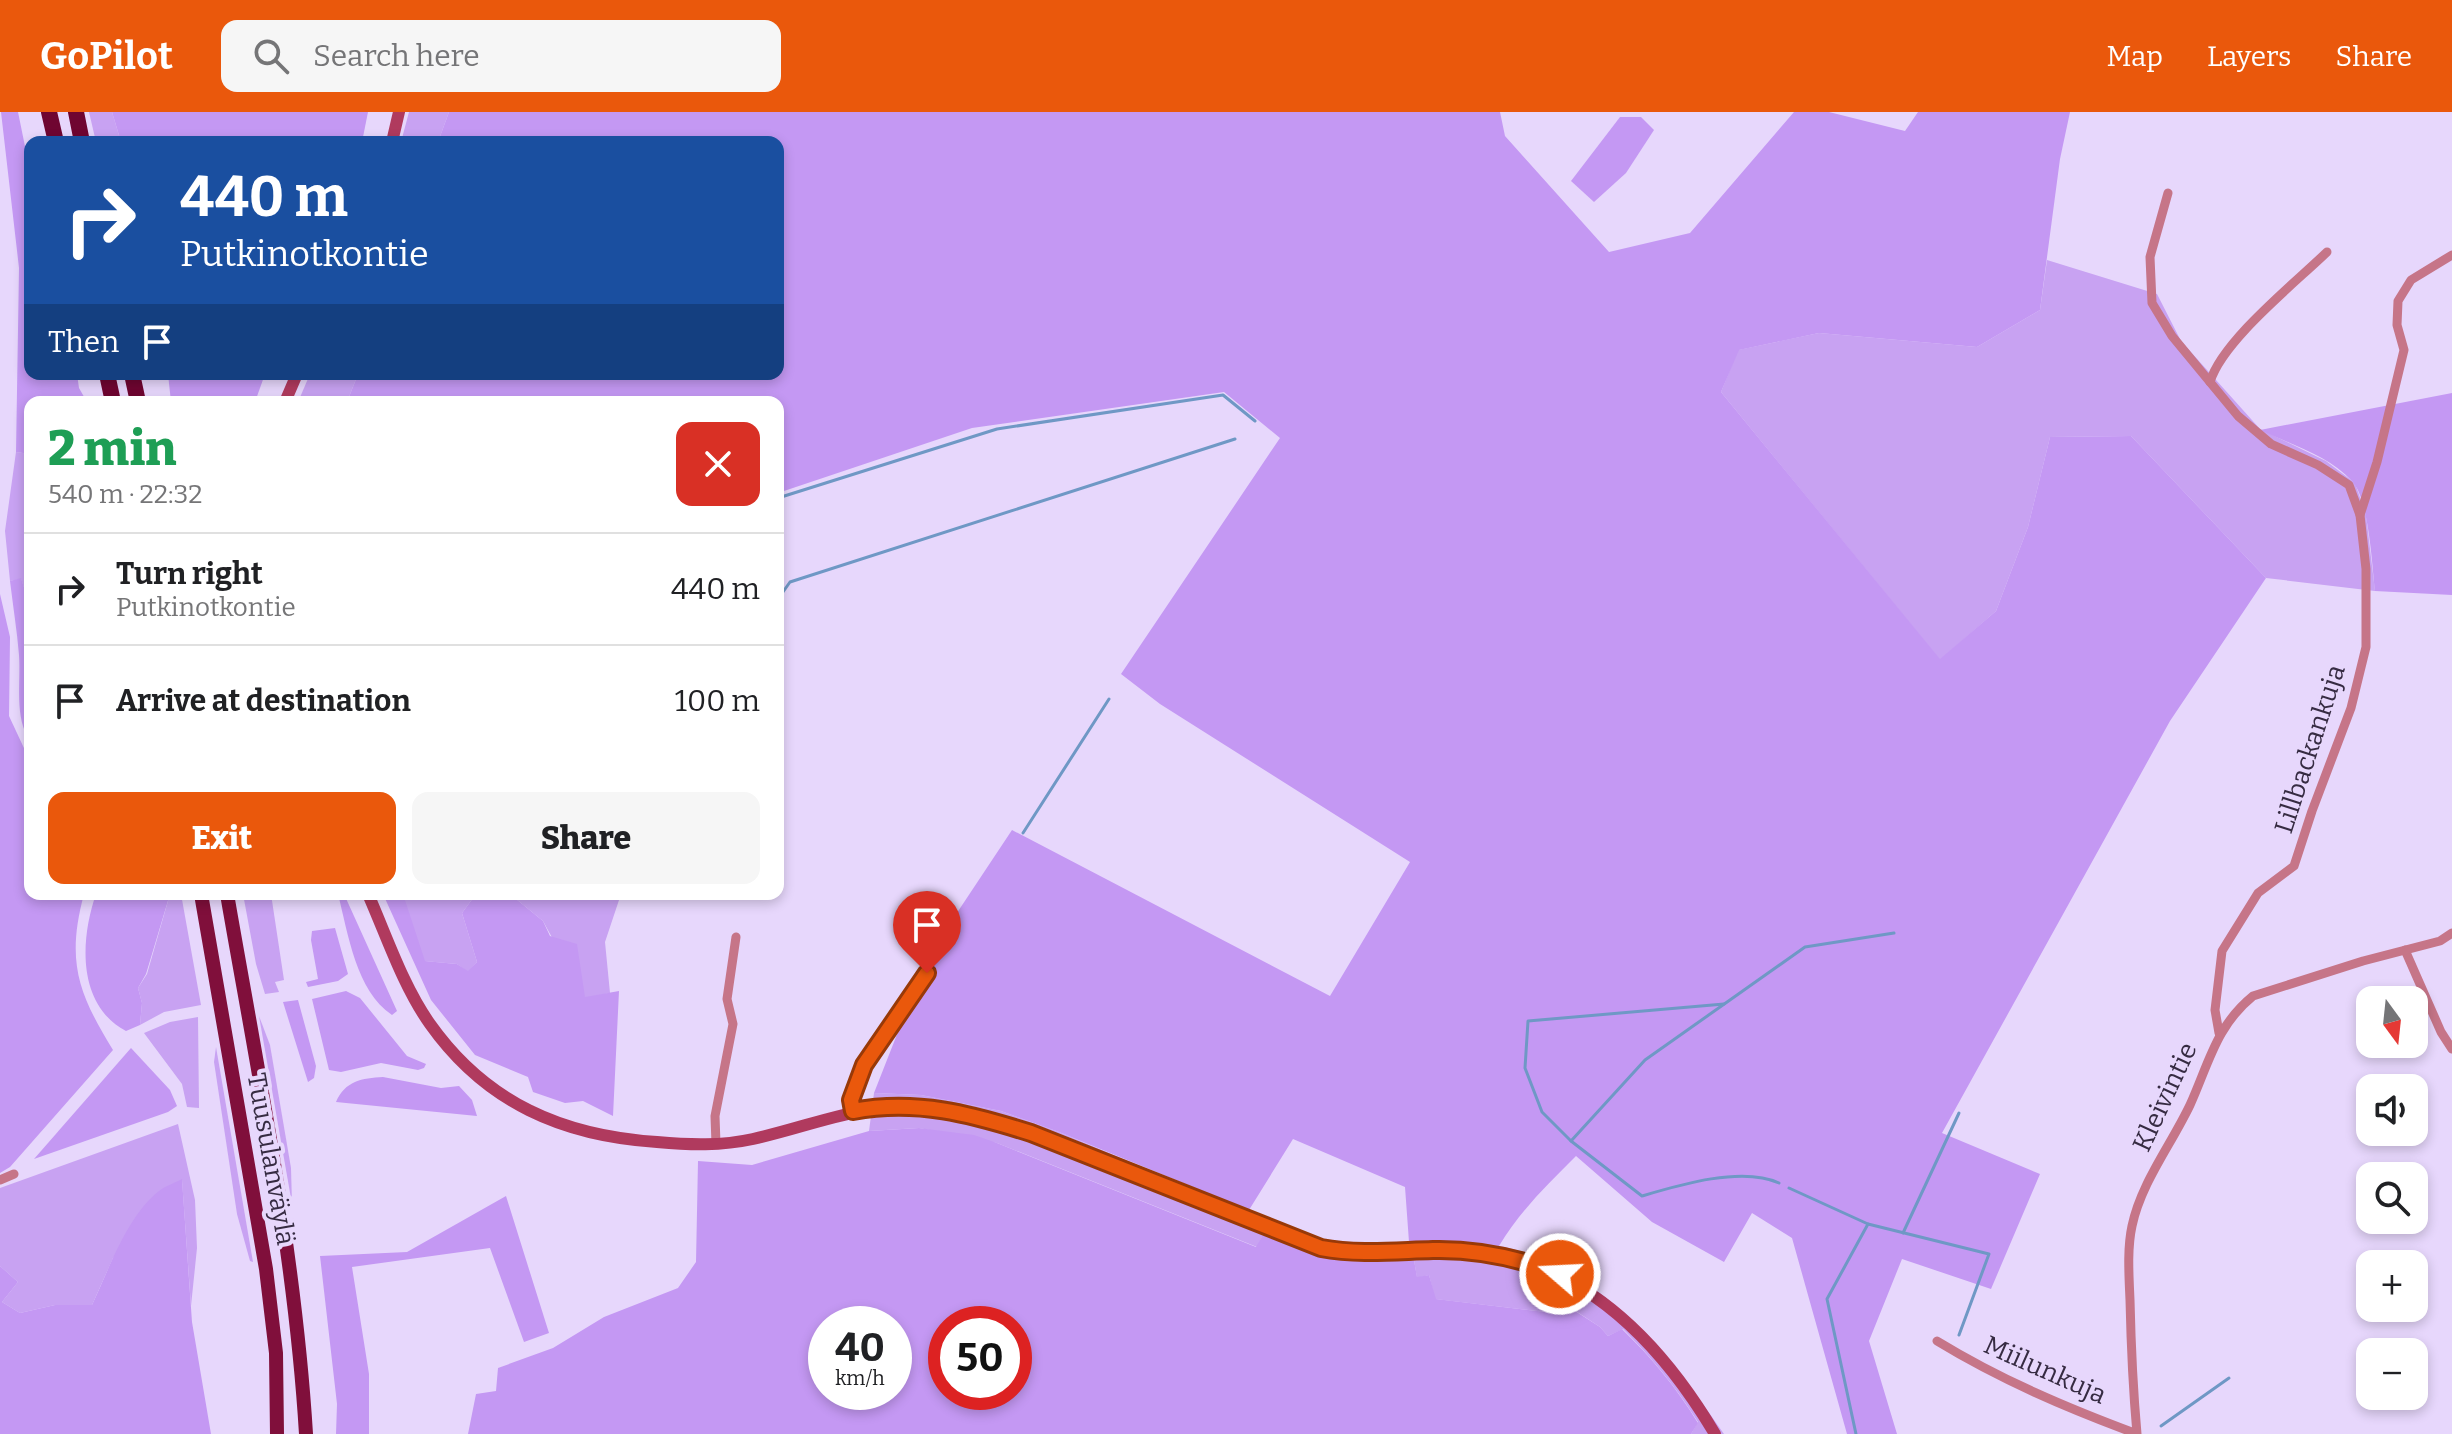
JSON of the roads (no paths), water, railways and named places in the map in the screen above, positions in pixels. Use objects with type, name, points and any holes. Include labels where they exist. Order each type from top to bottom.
[{"type":"highway","points":[[49,112],[55,136]]},
{"type":"highway","points":[[76,112],[81,136]]},
{"type":"highway","name":"Tuusulanväylä","points":[[202,900],[266,1269],[276,1353],[277,1434]]},
{"type":"highway","name":"Tuusulanväylä","points":[[228,900],[292,1281],[306,1434]]},
{"type":"main road","points":[[393,136],[399,112]]},
{"type":"main road","points":[[371,900],[410,990],[430,1024],[458,1059],[487,1085],[534,1114],[574,1129],[642,1141],[716,1144],[772,1134],[853,1111],[917,1106],[982,1118],[1031,1133],[1321,1248],[1358,1253],[1473,1251],[1534,1264],[1560,1274],[1604,1303],[1649,1343],[1697,1403],[1715,1434]]},
{"type":"street","name":"Lillbackankuja","points":[[2168,193],[2150,257],[2152,303],[2172,336],[2238,416],[2271,444],[2318,465],[2349,485],[2360,515],[2366,569],[2366,647],[2351,708],[2294,866],[2258,893],[2222,951],[2215,1010],[2219,1033]]},
{"type":"street","points":[[2210,382],[2214,368],[2227,348],[2327,252]]},
{"type":"street","points":[[2360,515],[2377,462],[2404,350],[2397,325],[2398,301],[2411,280],[2452,255]]},
{"type":"street","name":"Kleivintie","points":[[2137,1434],[2131,1364],[2129,1272],[2132,1227],[2142,1197],[2189,1106],[2219,1033],[2239,1007],[2253,996],[2440,941],[2452,933]]},
{"type":"street","points":[[716,1144],[715,1116],[733,1024],[727,999],[736,937]]},
{"type":"street","points":[[2405,950],[2441,1032],[2452,1049]]},
{"type":"street","points":[[853,1111],[851,1100],[864,1065],[927,973]]},
{"type":"street","points":[[0,1180],[14,1174]]},
{"type":"street","name":"Miilunkuja","points":[[1937,1341],[2023,1389],[2137,1434]]},
{"type":"waterway","points":[[784,496],[997,429],[1223,395],[1255,421]]},
{"type":"waterway","points":[[784,590],[790,582],[1235,439]]},
{"type":"waterway","points":[[1023,833],[1109,699]]},
{"type":"waterway","points":[[1571,1141],[1645,1060],[1805,947],[1894,933]]},
{"type":"waterway","points":[[1724,1004],[1528,1021],[1525,1068],[1542,1112],[1571,1141],[1642,1196],[1729,1177],[1764,1178],[1779,1183]]},
{"type":"waterway","points":[[1903,1233],[1959,1113]]},
{"type":"waterway","points":[[1789,1188],[1868,1224],[1989,1254],[1959,1335]]},
{"type":"waterway","points":[[1856,1434],[1827,1299],[1868,1224]]},
{"type":"waterway","points":[[2161,1426],[2229,1378]]}]
